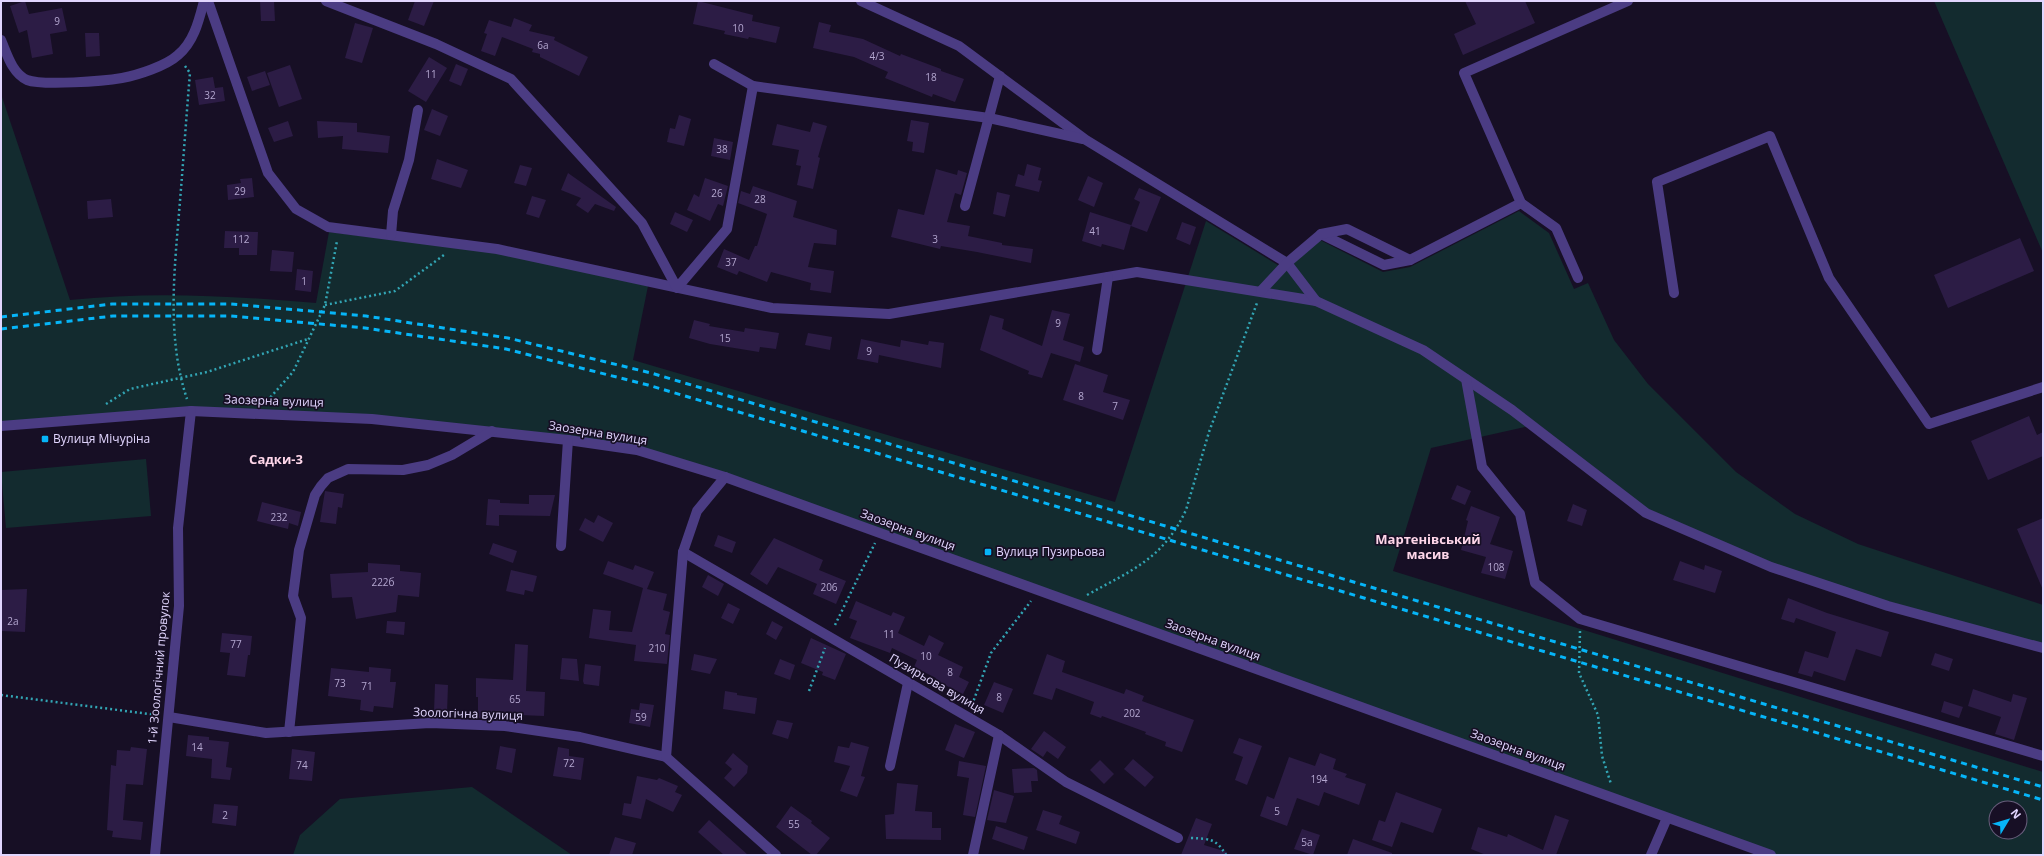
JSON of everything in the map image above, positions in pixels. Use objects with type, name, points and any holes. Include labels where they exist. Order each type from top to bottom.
[{"type":"street","points":[[1,40],[11,65],[27,80],[48,84],[121,78],[151,69],[178,55],[195,33],[204,1]]},
{"type":"street","points":[[208,1],[268,173],[296,209],[328,227],[498,249],[772,308],[889,314],[1137,272],[1316,301],[1423,350],[1512,410],[1646,513],[1771,567],[1888,606],[2043,648]]},
{"type":"street","points":[[326,1],[436,44],[511,79],[642,223],[677,288]]},
{"type":"street","points":[[861,1],[959,46],[1086,140],[1287,264],[1316,301]]},
{"type":"street","points":[[1578,278],[1556,228],[1521,202],[1464,73],[1628,1]]},
{"type":"street","points":[[714,64],[753,86],[988,118],[1086,140]]},
{"type":"street","points":[[965,206],[1000,76]]},
{"type":"street","points":[[677,288],[727,229],[753,86]]},
{"type":"street","points":[[391,235],[394,211],[409,160],[418,110]]},
{"type":"street","points":[[1674,293],[1657,182],[1770,136],[1829,278],[1929,424],[2043,387]]},
{"type":"street","points":[[1321,234],[1384,265],[1410,260],[1521,202]]},
{"type":"street","points":[[1261,291],[1287,264],[1321,234],[1347,229],[1410,260]]},
{"type":"street","points":[[1097,350],[1108,276]]},
{"type":"street","points":[[1466,379],[1482,467],[1520,514],[1535,583],[1580,619],[2043,756]]},
{"type":"street","name":"Заозерна вулиця","points":[[1,426],[191,411],[256,413],[372,419],[492,430],[636,450],[725,477],[879,534],[1771,855]]},
{"type":"street","name":"1-й Зоологічний провулок","points":[[155,855],[179,606],[178,528],[191,411]]},
{"type":"street","points":[[288,732],[301,618],[293,596],[299,550],[315,495],[321,486],[328,478],[348,469],[403,470],[428,465],[452,455],[492,430]]},
{"type":"street","points":[[561,546],[568,440]]},
{"type":"street","points":[[666,757],[684,552],[697,511],[725,477]]},
{"type":"street","name":"Пузирьова вулиця","points":[[684,552],[829,638],[999,735],[1066,782],[1178,838]]},
{"type":"street","points":[[890,766],[908,682]]},
{"type":"street","name":"Зоологічна вулиця","points":[[169,717],[266,733],[430,723],[505,726],[580,737],[666,757],[776,855]]},
{"type":"street","points":[[973,855],[999,735]]},
{"type":"street","points":[[1651,855],[1667,818]]},
{"type":"path","points":[[178,55],[190,73],[174,278],[175,332],[180,378],[191,411]]},
{"type":"path","points":[[256,413],[293,372],[325,305],[339,228]]},
{"type":"path","points":[[325,305],[395,291],[460,244]]},
{"type":"path","points":[[1073,603],[1146,562],[1163,548],[1181,522],[1186,510],[1209,432],[1261,291]]},
{"type":"path","points":[[130,389],[207,372],[308,339]]},
{"type":"path","points":[[809,691],[829,638],[879,534]]},
{"type":"path","points":[[968,717],[991,653],[1039,591]]},
{"type":"path","points":[[1580,619],[1579,673],[1598,715],[1602,756],[1615,799]]},
{"type":"path","points":[[1,695],[169,717]]},
{"type":"path","points":[[1178,838],[1212,839],[1220,846],[1226,855]]},
{"type":"green space","points":[[1934,1],[2043,1],[2043,253]]},
{"type":"green space","points":[[1,94],[70,300],[101,297],[162,295],[254,298],[316,303],[329,232],[494,252],[648,286],[633,360],[1115,502],[1206,221],[1286,270],[1320,240],[1383,272],[1410,267],[1519,211],[1549,233],[1574,289],[1588,283],[1614,340],[1648,384],[1736,472],[1795,514],[1858,544],[2043,605],[2043,644],[1890,603],[1772,563],[1648,509],[1538,424],[1431,448],[1393,571],[2043,772],[2043,855],[1771,855],[637,450],[470,428],[191,411],[1,426]]},
{"type":"green space","points":[[146,459],[151,516],[6,528],[1,472]]},
{"type":"green space","points":[[472,787],[572,855],[293,855],[300,835],[340,799]]},
{"type":"building","points":[[25,1],[29,14],[62,8],[67,31],[50,34],[53,54],[32,58],[27,30],[19,33],[10,6]]},
{"type":"building","points":[[260,1],[274,1],[275,21],[261,21]]},
{"type":"building","points":[[415,1],[434,1],[424,26],[408,20]]},
{"type":"building","points":[[698,1],[753,15],[752,21],[780,27],[776,43],[749,37],[748,39],[724,34],[725,31],[693,24]]},
{"type":"building","points":[[1465,1],[1525,1],[1535,23],[1463,55],[1454,34],[1476,24]]},
{"type":"building","points":[[514,18],[532,25],[529,31],[555,37],[554,40],[588,57],[579,76],[540,57],[540,54],[532,52],[533,49],[502,37],[495,56],[481,51],[487,34],[484,33],[489,20],[511,27]]},
{"type":"building","points":[[819,22],[831,25],[829,32],[863,39],[900,56],[901,54],[964,79],[955,102],[933,94],[932,97],[885,78],[888,72],[854,57],[813,48]]},
{"type":"building","points":[[355,23],[373,28],[362,63],[345,58]]},
{"type":"building","points":[[85,33],[99,33],[100,56],[86,57]]},
{"type":"building","points":[[429,57],[447,68],[426,102],[408,91]]},
{"type":"building","points":[[456,64],[468,69],[461,86],[449,81]]},
{"type":"building","points":[[290,65],[302,99],[279,107],[267,73]]},
{"type":"building","points":[[265,71],[270,85],[252,91],[247,77]]},
{"type":"building","points":[[213,77],[215,88],[223,87],[225,101],[199,105],[195,80]]},
{"type":"building","points":[[432,109],[448,116],[440,136],[424,130]]},
{"type":"building","points":[[679,115],[691,119],[684,146],[667,142],[670,128],[675,129]]},
{"type":"building","points":[[911,120],[929,123],[924,153],[912,151],[913,142],[907,141]]},
{"type":"building","points":[[288,121],[293,136],[274,142],[268,128]]},
{"type":"building","points":[[317,121],[357,123],[357,132],[390,136],[388,153],[342,149],[343,136],[318,138]]},
{"type":"building","points":[[813,122],[827,126],[818,157],[820,158],[813,189],[797,185],[801,166],[796,165],[799,150],[772,145],[777,124],[810,132]]},
{"type":"building","points":[[714,138],[733,142],[730,160],[711,156]]},
{"type":"building","points":[[437,159],[468,170],[461,188],[431,179]]},
{"type":"building","points":[[1027,164],[1041,168],[1038,180],[1042,181],[1039,192],[1015,186],[1018,174],[1024,176]]},
{"type":"building","points":[[520,165],[532,168],[526,186],[514,183]]},
{"type":"building","points":[[936,169],[957,175],[958,170],[967,173],[961,195],[955,193],[947,222],[970,226],[968,236],[1002,243],[1002,245],[1033,249],[1031,263],[941,246],[940,249],[891,237],[898,209],[924,215]]},
{"type":"building","points":[[568,173],[616,207],[614,211],[595,204],[588,213],[576,205],[581,198],[561,190]]},
{"type":"building","points":[[1088,176],[1103,183],[1094,207],[1078,200]]},
{"type":"building","points":[[252,178],[254,197],[228,200],[227,185],[241,183],[240,179]]},
{"type":"building","points":[[705,178],[728,186],[723,206],[718,204],[710,221],[687,210],[694,194],[699,197]]},
{"type":"building","points":[[753,186],[797,201],[793,217],[837,230],[836,245],[814,243],[808,267],[834,271],[831,293],[810,290],[811,283],[771,272],[767,282],[739,271],[737,275],[717,267],[724,249],[749,260],[755,246],[757,246],[767,214],[738,203],[741,191],[750,194]]},
{"type":"building","points":[[1139,188],[1161,197],[1147,232],[1131,226],[1140,202],[1134,199]]},
{"type":"building","points":[[997,192],[1010,195],[1005,217],[993,214]]},
{"type":"building","points":[[532,196],[546,200],[539,218],[526,214]]},
{"type":"building","points":[[111,199],[113,217],[88,219],[87,201]]},
{"type":"building","points":[[675,212],[693,220],[687,232],[670,224]]},
{"type":"building","points":[[1090,212],[1131,225],[1124,250],[1102,244],[1101,247],[1082,241]]},
{"type":"building","points":[[1182,222],[1196,227],[1190,245],[1176,239]]},
{"type":"building","points":[[225,231],[258,232],[257,255],[239,255],[239,248],[224,248]]},
{"type":"building","points":[[2020,238],[2034,271],[1948,308],[1934,275]]},
{"type":"building","points":[[272,250],[294,252],[292,272],[270,271]]},
{"type":"building","points":[[297,269],[313,271],[311,292],[295,290]]},
{"type":"building","points":[[1052,310],[1070,314],[1063,340],[1084,347],[1080,362],[1051,353],[1042,378],[1028,374],[1029,371],[980,350],[990,315],[1004,319],[1002,329],[1042,346]]},
{"type":"building","points":[[694,320],[710,324],[709,326],[744,332],[745,328],[779,333],[776,349],[760,347],[759,352],[710,344],[689,338]]},
{"type":"building","points":[[808,333],[832,337],[830,350],[805,345]]},
{"type":"building","points":[[861,339],[900,347],[901,340],[928,345],[929,341],[944,343],[941,368],[879,355],[878,363],[857,359]]},
{"type":"building","points":[[1075,364],[1108,375],[1103,392],[1130,400],[1123,420],[1063,400]]},
{"type":"building","points":[[2029,416],[2037,435],[2043,432],[2043,456],[1988,480],[1971,441]]},
{"type":"building","points":[[1457,485],[1471,491],[1465,505],[1451,499]]},
{"type":"building","points":[[325,491],[344,494],[342,508],[338,507],[336,524],[320,522]]},
{"type":"building","points":[[529,495],[555,495],[550,516],[499,515],[499,526],[486,525],[488,499],[500,500],[500,503],[529,504]]},
{"type":"building","points":[[262,502],[301,512],[298,526],[289,523],[288,529],[257,521]]},
{"type":"building","points":[[1573,504],[1587,510],[1582,526],[1567,521]]},
{"type":"building","points":[[1471,506],[1500,517],[1490,544],[1513,551],[1505,579],[1481,573],[1486,557],[1461,550],[1468,521],[1466,520]]},
{"type":"building","points":[[598,515],[613,523],[603,542],[579,530],[585,518],[594,523]]},
{"type":"building","points":[[2043,518],[2043,590],[2017,529]]},
{"type":"building","points":[[718,535],[736,542],[732,553],[714,546]]},
{"type":"building","points":[[774,538],[823,560],[819,570],[846,581],[836,604],[813,594],[817,584],[778,567],[767,585],[750,574]]},
{"type":"building","points":[[493,543],[517,551],[513,563],[489,554]]},
{"type":"building","points":[[608,561],[633,570],[635,565],[654,572],[647,589],[667,594],[663,610],[670,612],[665,634],[670,635],[667,664],[634,661],[636,645],[589,638],[593,609],[611,611],[609,630],[632,632],[643,588],[603,574]]},
{"type":"building","points":[[1680,561],[1704,570],[1705,565],[1722,571],[1715,593],[1673,580]]},
{"type":"building","points":[[368,563],[400,565],[400,571],[421,573],[419,597],[398,595],[396,612],[356,619],[352,597],[332,598],[330,574],[368,572]]},
{"type":"building","points":[[511,570],[537,576],[533,592],[525,590],[524,595],[506,591]]},
{"type":"building","points":[[708,575],[724,584],[718,596],[702,587]]},
{"type":"building","points":[[27,589],[25,632],[1,631],[1,590]]},
{"type":"building","points":[[1788,598],[1827,613],[1889,632],[1881,657],[1856,649],[1845,681],[1814,671],[1812,677],[1798,673],[1805,651],[1828,658],[1836,632],[1796,618],[1794,623],[1781,619]]},
{"type":"building","points":[[856,601],[891,616],[893,612],[905,617],[898,633],[924,646],[929,635],[944,643],[938,655],[963,667],[959,677],[969,682],[963,694],[935,680],[936,678],[914,667],[917,660],[892,648],[890,653],[850,638],[857,621],[849,618]]},
{"type":"building","points":[[728,603],[740,609],[733,624],[721,618]]},
{"type":"building","points":[[387,621],[405,622],[404,635],[386,633]]},
{"type":"building","points":[[772,621],[783,627],[776,640],[766,634]]},
{"type":"building","points":[[222,633],[252,636],[250,655],[248,655],[245,677],[227,675],[230,653],[220,652]]},
{"type":"building","points":[[811,638],[846,654],[835,680],[822,675],[823,672],[801,663]]},
{"type":"building","points":[[515,644],[528,645],[526,691],[545,692],[544,716],[494,714],[494,719],[478,718],[476,678],[513,680]]},
{"type":"building","points":[[1935,653],[1953,659],[1949,671],[1931,665]]},
{"type":"building","points":[[694,654],[717,659],[710,674],[691,670]]},
{"type":"building","points":[[1047,654],[1065,661],[1062,672],[1124,694],[1126,689],[1144,696],[1142,701],[1194,720],[1182,752],[1165,746],[1166,742],[1145,734],[1146,732],[1102,716],[1101,718],[1090,714],[1094,702],[1056,688],[1052,700],[1033,694]]},
{"type":"building","points":[[562,658],[577,659],[579,681],[560,679]]},
{"type":"building","points":[[780,659],[795,665],[790,680],[774,674]]},
{"type":"building","points":[[585,664],[601,666],[599,686],[584,684]]},
{"type":"building","points":[[369,667],[391,669],[390,682],[396,682],[393,708],[374,706],[373,712],[360,710],[361,700],[328,696],[331,668],[369,672]]},
{"type":"building","points":[[994,682],[1013,689],[1003,713],[984,705]]},
{"type":"building","points":[[435,684],[448,685],[447,713],[434,712]]},
{"type":"building","points":[[1973,689],[2011,702],[2013,694],[2027,698],[2014,740],[1995,734],[2001,717],[1968,706]]},
{"type":"building","points":[[725,691],[737,693],[737,695],[757,698],[755,714],[723,709]]},
{"type":"building","points":[[1944,701],[1963,707],[1959,718],[1941,712]]},
{"type":"building","points":[[640,703],[654,705],[650,727],[629,723],[631,709],[639,710]]},
{"type":"building","points":[[777,720],[793,723],[788,739],[772,734]]},
{"type":"building","points":[[955,724],[975,732],[964,758],[945,750]]},
{"type":"building","points":[[1044,731],[1066,747],[1058,759],[1047,751],[1043,757],[1031,749]]},
{"type":"building","points":[[188,735],[209,737],[209,740],[229,742],[226,767],[232,768],[230,780],[211,778],[212,759],[186,756]]},
{"type":"building","points":[[1239,738],[1262,746],[1247,785],[1235,780],[1243,757],[1233,753]]},
{"type":"building","points":[[851,742],[869,747],[861,776],[865,777],[857,797],[840,791],[850,766],[834,762],[838,746],[849,748]]},
{"type":"building","points":[[500,746],[516,749],[512,773],[496,769]]},
{"type":"building","points":[[131,747],[147,749],[143,785],[126,784],[123,820],[143,822],[141,840],[112,837],[113,831],[107,830],[111,765],[116,766],[117,750],[130,751]]},
{"type":"building","points":[[558,747],[569,749],[569,756],[584,758],[581,780],[553,776]]},
{"type":"building","points":[[292,749],[315,752],[312,781],[289,779]]},
{"type":"building","points":[[733,753],[748,766],[747,773],[734,787],[724,778],[732,769],[725,763]]},
{"type":"building","points":[[1320,753],[1336,759],[1333,769],[1347,774],[1345,777],[1366,784],[1359,805],[1324,792],[1319,806],[1297,798],[1287,826],[1260,816],[1267,796],[1274,799],[1289,757],[1315,766]]},
{"type":"building","points":[[1133,759],[1154,777],[1145,787],[1124,769]]},
{"type":"building","points":[[1100,760],[1114,774],[1104,784],[1090,770]]},
{"type":"building","points":[[959,761],[986,766],[975,817],[963,815],[969,778],[957,776]]},
{"type":"building","points":[[1034,768],[1037,770],[1038,781],[1031,781],[1032,792],[1014,793],[1012,769]]},
{"type":"building","points":[[637,776],[657,780],[659,778],[678,786],[675,792],[682,795],[673,812],[646,799],[641,819],[622,815],[624,803],[631,804]]},
{"type":"building","points":[[897,783],[918,785],[915,811],[932,812],[932,828],[941,828],[941,840],[886,839],[885,815],[894,814]]},
{"type":"building","points":[[994,790],[1014,796],[1006,823],[987,820]]},
{"type":"building","points":[[1396,792],[1442,809],[1433,833],[1401,822],[1392,847],[1372,840],[1379,820],[1385,822]]},
{"type":"building","points":[[214,804],[238,806],[236,826],[212,823]]},
{"type":"building","points":[[791,806],[812,821],[811,823],[830,838],[816,855],[812,855],[776,827]]},
{"type":"building","points":[[1043,810],[1062,816],[1059,824],[1080,832],[1076,844],[1036,830]]},
{"type":"building","points":[[1555,815],[1569,820],[1556,855],[1486,855],[1471,849],[1478,827],[1507,837],[1508,834],[1543,850]]},
{"type":"building","points":[[1196,818],[1212,824],[1204,845],[1227,852],[1226,855],[1181,855]]},
{"type":"building","points":[[709,820],[748,855],[724,855],[698,832]]},
{"type":"building","points":[[996,826],[1028,837],[1024,850],[992,839]]},
{"type":"building","points":[[1302,829],[1320,835],[1313,855],[1294,849]]},
{"type":"building","points":[[615,837],[636,843],[632,855],[609,855]]},
{"type":"building","points":[[1353,839],[1392,853],[1392,855],[1347,855]]},
{"type":"railway","points":[[1,317],[112,304],[231,304],[366,316],[508,338],[651,373],[2043,787]]},
{"type":"railway","points":[[1,329],[113,316],[231,316],[365,328],[506,349],[648,385],[2043,800]]},
{"type":"place","name":"Вулиця Мічуріна","points":[[45,439]]},
{"type":"place","name":"Вулиця Пузирьова","points":[[988,552]]},
{"type":"district","name":"Садки-3","points":[[276,459]]},
{"type":"district","name":"Мартенівський масив","points":[[1428,546]]}]
